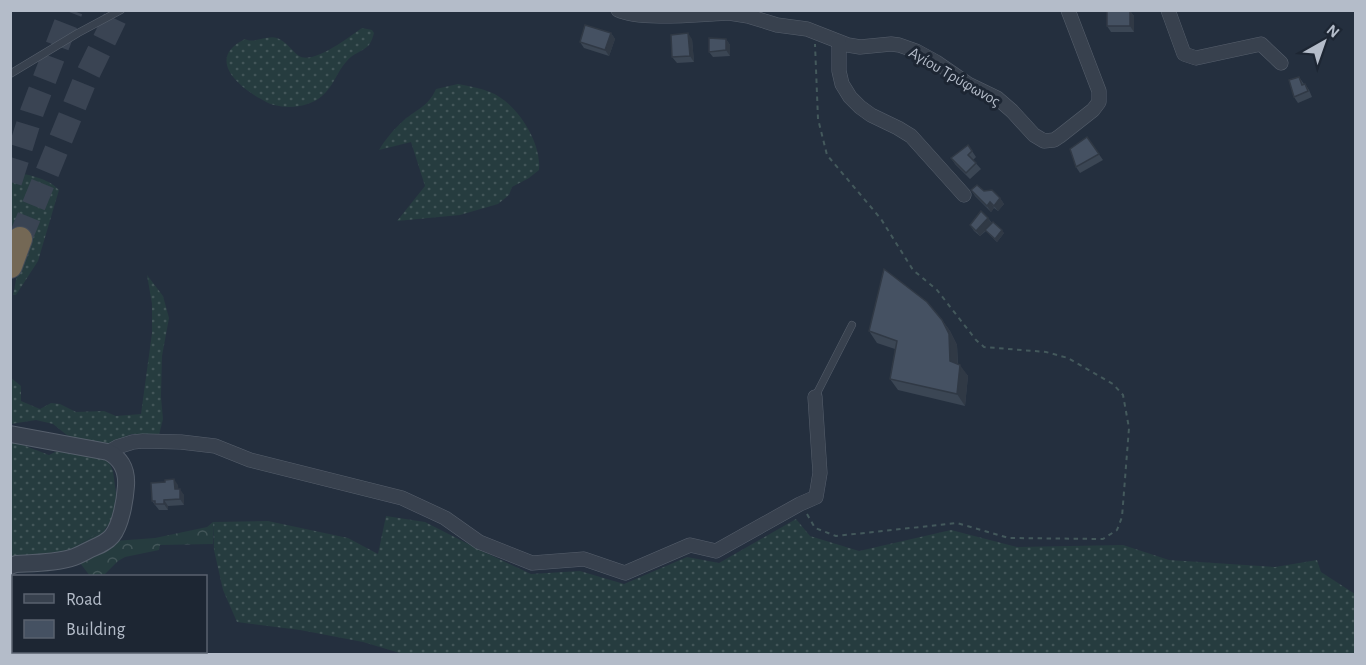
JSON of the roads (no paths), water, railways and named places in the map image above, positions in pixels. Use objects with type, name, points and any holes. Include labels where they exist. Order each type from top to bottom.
[{"type":"highway","points":[[10,266],[20,239]]},
{"type":"street","name":"Αγίου Τρύφωνος","points":[[618,10],[627,14],[729,13],[814,31],[848,45],[896,45],[916,51],[968,84],[997,98],[1018,116],[1037,138],[1044,141],[1051,141],[1060,136],[1093,110],[1099,99],[1099,91],[1068,10]]},
{"type":"street","points":[[1168,10],[1184,54],[1196,58],[1261,44],[1281,63]]},
{"type":"street","points":[[839,42],[839,71],[842,84],[850,97],[871,115],[911,136],[964,195]]},
{"type":"street","points":[[108,452],[117,447],[143,441],[215,446],[250,460],[402,498],[446,518],[480,542],[532,563],[584,559],[625,573],[690,545],[716,551],[816,497],[820,473],[814,397]]},
{"type":"street","points":[[10,434],[108,452],[117,457],[126,473],[124,501],[118,523],[112,535],[105,542],[72,558],[10,566]]},
{"type":"lane","points":[[10,74],[121,10]]},
{"type":"lane","points":[[814,397],[852,326]]},
{"type":"tunnel","points":[[10,182],[32,112],[71,10]]},
{"type":"tunnel","points":[[20,239],[85,80],[119,10]]}]
